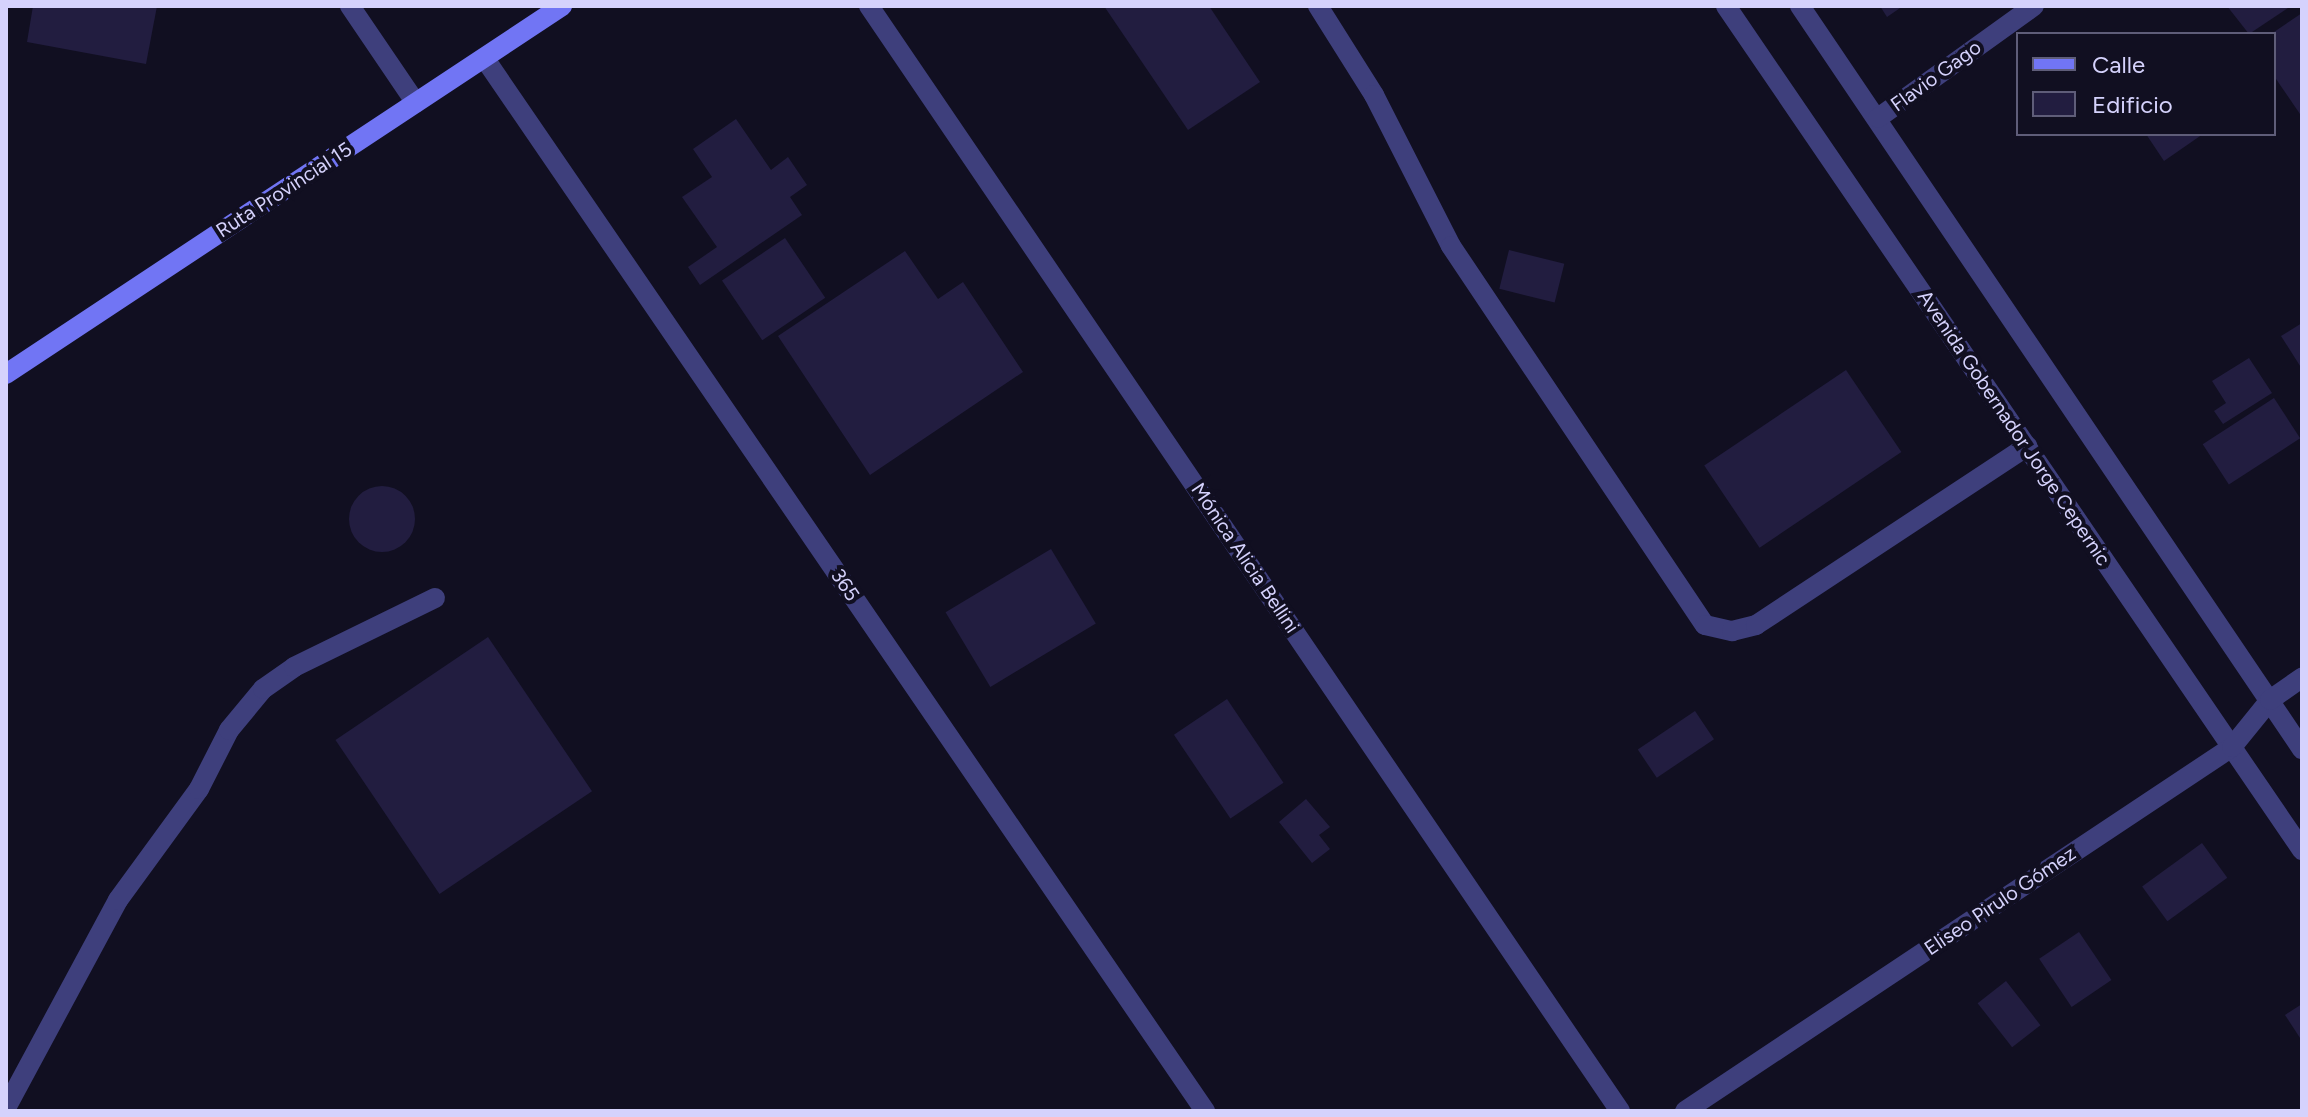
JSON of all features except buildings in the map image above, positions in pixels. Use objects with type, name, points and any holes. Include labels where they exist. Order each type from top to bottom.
[{"type":"main road","name":"Ruta Provincial 15","points":[[6,374],[562,6]]},
{"type":"street","points":[[350,6],[416,103]]},
{"type":"street","name":"Mónica Alicia Bellini","points":[[869,6],[1620,1111]]},
{"type":"street","points":[[1318,6],[1374,95],[1451,246],[1705,625],[1732,631],[1756,625],[2027,446]]},
{"type":"street","name":"Avenida Gobernador Jorge Cepernic","points":[[1726,6],[2302,850]]},
{"type":"street","points":[[1800,6],[2302,749]]},
{"type":"street","name":"Flavio Gago","points":[[1878,118],[2034,6]]},
{"type":"street","name":"365","points":[[485,59],[1205,1111]]},
{"type":"street","points":[[6,1108],[118,900],[199,789],[229,730],[263,689],[294,667],[435,598]]},
{"type":"street","name":"Eliseo Pirulo Gómez","points":[[1685,1111],[2232,747],[2270,700],[2302,678]]}]
